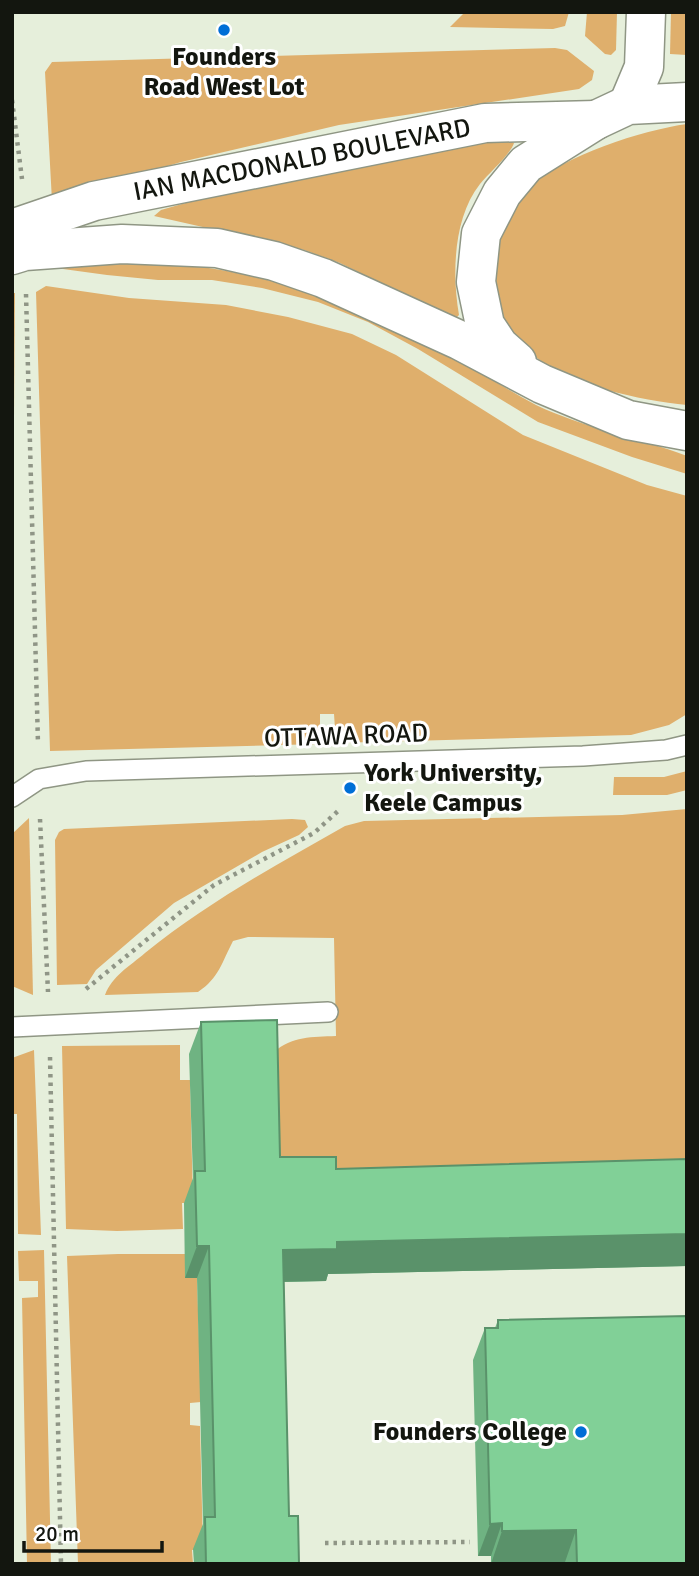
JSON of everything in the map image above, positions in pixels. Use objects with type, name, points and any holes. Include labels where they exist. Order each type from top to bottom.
[{"type":"street","points":[[612,113],[645,67],[646,12]]},
{"type":"street","name":"IAN MACDONALD BOULEVARD","points":[[12,229],[94,201],[485,124],[612,113],[687,102]]},
{"type":"street","name":"IAN MACDONALD BOULEVARD","points":[[542,384],[499,346],[485,325],[476,282],[481,234],[502,193],[526,164],[612,113]]},
{"type":"street","name":"IAN MACDONALD BOULEVARD","points":[[19,272],[25,251],[122,244],[217,248],[251,256],[323,278],[459,340],[542,384],[628,420],[687,431]]},
{"type":"lane","name":"OTTAWA ROAD","points":[[12,797],[39,779],[86,771],[583,755],[666,750],[687,745]]},
{"type":"lane","points":[[12,1027],[328,1012]]},
{"type":"path","points":[[12,100],[23,191]]},
{"type":"path","points":[[19,272],[38,752]]},
{"type":"path","points":[[40,811],[48,997]]},
{"type":"path","points":[[84,992],[214,885],[314,833],[338,811]]},
{"type":"path","points":[[50,1047],[61,1564]]},
{"type":"path","points":[[325,1543],[470,1542]]},
{"type":"shaded area","points":[[465,12],[569,12],[565,26],[553,29],[450,27]]},
{"type":"shaded area","points":[[587,12],[617,12],[616,50],[611,55],[605,54],[585,36]]},
{"type":"shaded area","points":[[671,12],[687,12],[687,55],[670,54]]},
{"type":"shaded area","points":[[555,48],[567,50],[594,71],[592,80],[579,89],[339,125],[181,162],[52,201],[45,72],[52,62]]},
{"type":"shaded area","points":[[687,124],[687,405],[606,390],[565,375],[547,365],[523,345],[508,325],[498,303],[494,279],[495,255],[504,222],[515,203],[530,186],[563,164],[604,146],[648,132]]},
{"type":"shaded area","points":[[506,139],[514,143],[512,148],[480,184],[464,213],[455,265],[459,315],[454,320],[340,263],[304,250],[154,216],[161,210],[332,166],[419,150]]},
{"type":"shaded area","points":[[109,260],[215,269],[291,286],[340,303],[428,341],[554,413],[687,456],[687,474],[538,422],[418,349],[368,322],[318,302],[262,288],[212,280],[158,280],[107,275],[63,269],[56,263]]},
{"type":"shaded area","points":[[46,286],[129,298],[226,305],[288,317],[352,334],[396,355],[523,435],[647,485],[687,496],[687,714],[669,725],[631,735],[336,743],[334,714],[320,714],[320,744],[50,751],[36,292]]},
{"type":"shaded area","points":[[12,293],[15,293],[12,671]]},
{"type":"shaded area","points":[[687,771],[687,790],[667,795],[613,795],[614,777],[664,777]]},
{"type":"shaded area","points":[[687,809],[687,1191],[269,1202],[274,1052],[295,1040],[336,1036],[334,938],[248,937],[233,941],[215,975],[198,992],[105,995],[122,972],[193,918],[242,885],[345,826],[364,821],[622,815]]},
{"type":"shaded area","points":[[29,818],[33,995],[12,986],[12,834]]},
{"type":"shaded area","points":[[305,820],[308,827],[299,835],[262,852],[174,903],[96,970],[87,984],[57,985],[55,840],[59,832],[64,829]]},
{"type":"shaded area","points":[[180,1045],[180,1080],[190,1080],[193,1203],[182,1203],[183,1229],[66,1229],[62,1046]]},
{"type":"shaded area","points":[[34,1050],[41,1235],[18,1234],[17,1114],[12,1114],[12,1058]]},
{"type":"shaded area","points":[[44,1250],[51,1564],[27,1564],[22,1298],[38,1297],[38,1281],[19,1281],[18,1251]]},
{"type":"shaded area","points":[[185,1254],[185,1278],[197,1278],[201,1402],[190,1403],[190,1425],[200,1426],[203,1549],[192,1550],[193,1564],[78,1564],[67,1256]]},
{"type":"building","points":[[277,1020],[280,1157],[336,1157],[336,1169],[687,1159],[687,1234],[337,1242],[337,1249],[283,1250],[289,1516],[298,1516],[299,1564],[206,1564],[205,1517],[215,1517],[209,1246],[197,1246],[195,1171],[205,1171],[201,1022]]},
{"type":"building","name":"Founders College","points":[[687,1316],[687,1564],[577,1564],[576,1530],[502,1531],[502,1523],[490,1524],[485,1328],[498,1328],[498,1320]]},
{"type":"place","name":"Founders Road West Lot","points":[[224,30]]},
{"type":"place","name":"York University, Keele Campus","points":[[350,788]]},
{"type":"place","name":"Founders College","points":[[581,1432]]}]
